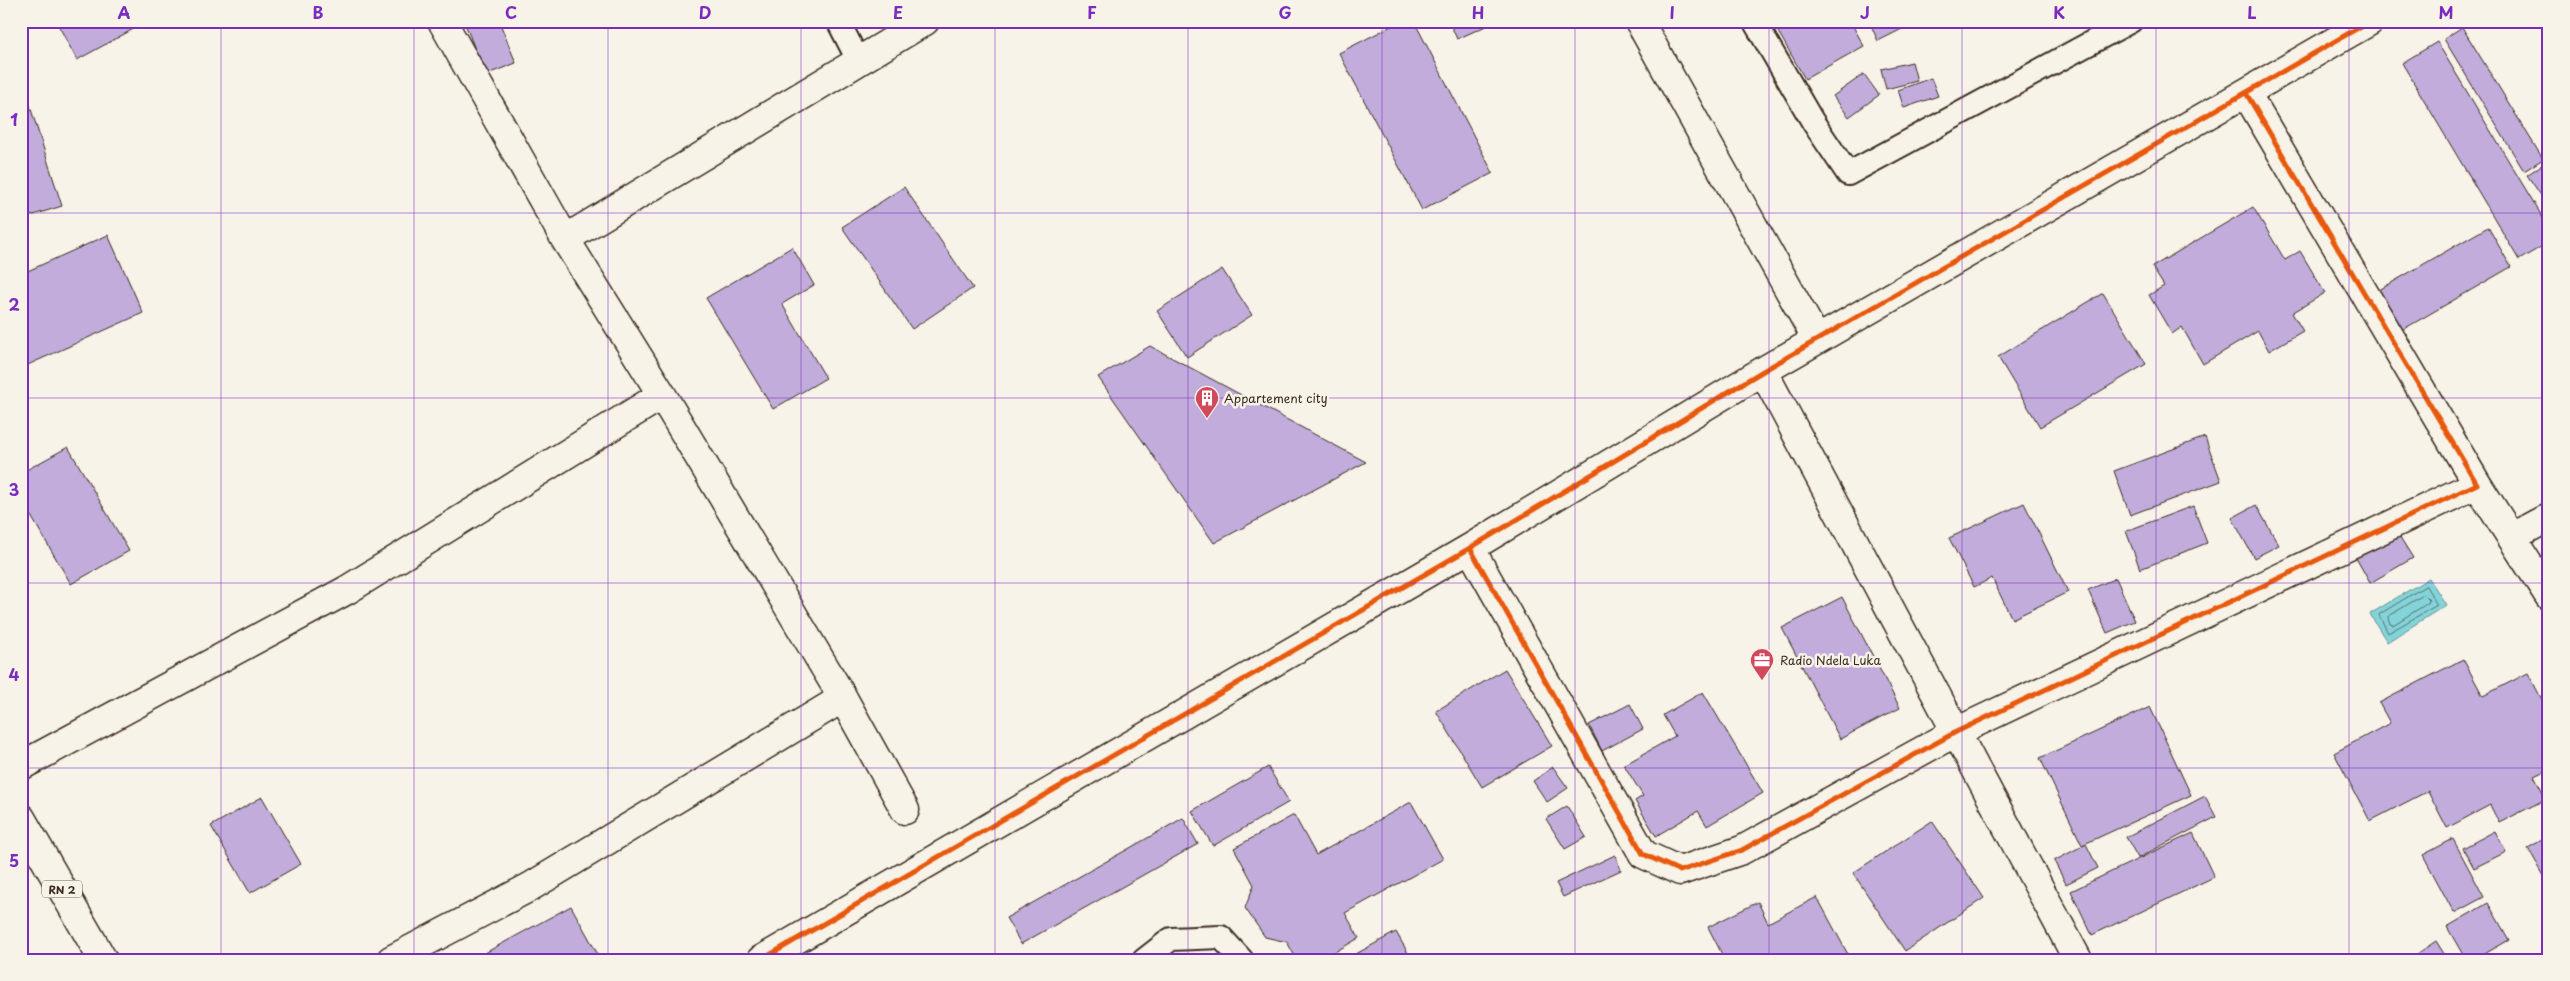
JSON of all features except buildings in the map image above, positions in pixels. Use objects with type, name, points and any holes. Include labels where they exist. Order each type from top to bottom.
[{"type":"street","points":[[442,21],[565,239],[662,395],[843,698],[905,810]]},
{"type":"street","points":[[565,239],[858,60],[926,21]]},
{"type":"street","points":[[1639,21],[1817,340]]},
{"type":"street","points":[[761,960],[1470,548],[1763,371],[2370,21]]},
{"type":"street","points":[[2246,93],[2477,484],[2549,596]]},
{"type":"street","points":[[1763,371],[2078,960]]},
{"type":"street","points":[[21,766],[346,590],[662,395]]},
{"type":"street","points":[[1470,548],[1643,854],[1680,871],[1742,850],[1956,732],[2477,484]]},
{"type":"street","points":[[2512,537],[2549,517]]},
{"type":"street","points":[[391,960],[530,887],[843,698]]},
{"type":"street","name":"RN 2","points":[[21,818],[103,960]]},
{"type":"lane","points":[[838,21],[858,60]]},
{"type":"lane","points":[[1754,21],[1813,122],[1848,174],[2131,21]]},
{"type":"lane","points":[[1144,960],[1171,939],[1220,937],[1242,960]]},
{"type":"water","points":[[2429,578],[2446,605],[2387,642],[2370,614]]},
{"type":"cycle path","points":[[761,960],[1470,548],[1763,371],[2370,21]]},
{"type":"cycle path","points":[[1470,548],[1643,854],[1680,871],[1742,850],[1956,732],[2477,484],[2246,93]]},
{"type":"place","name":"Appartement city","points":[[1207,419]]},
{"type":"place","name":"Radio Ndela Luka","points":[[1762,681]]}]
